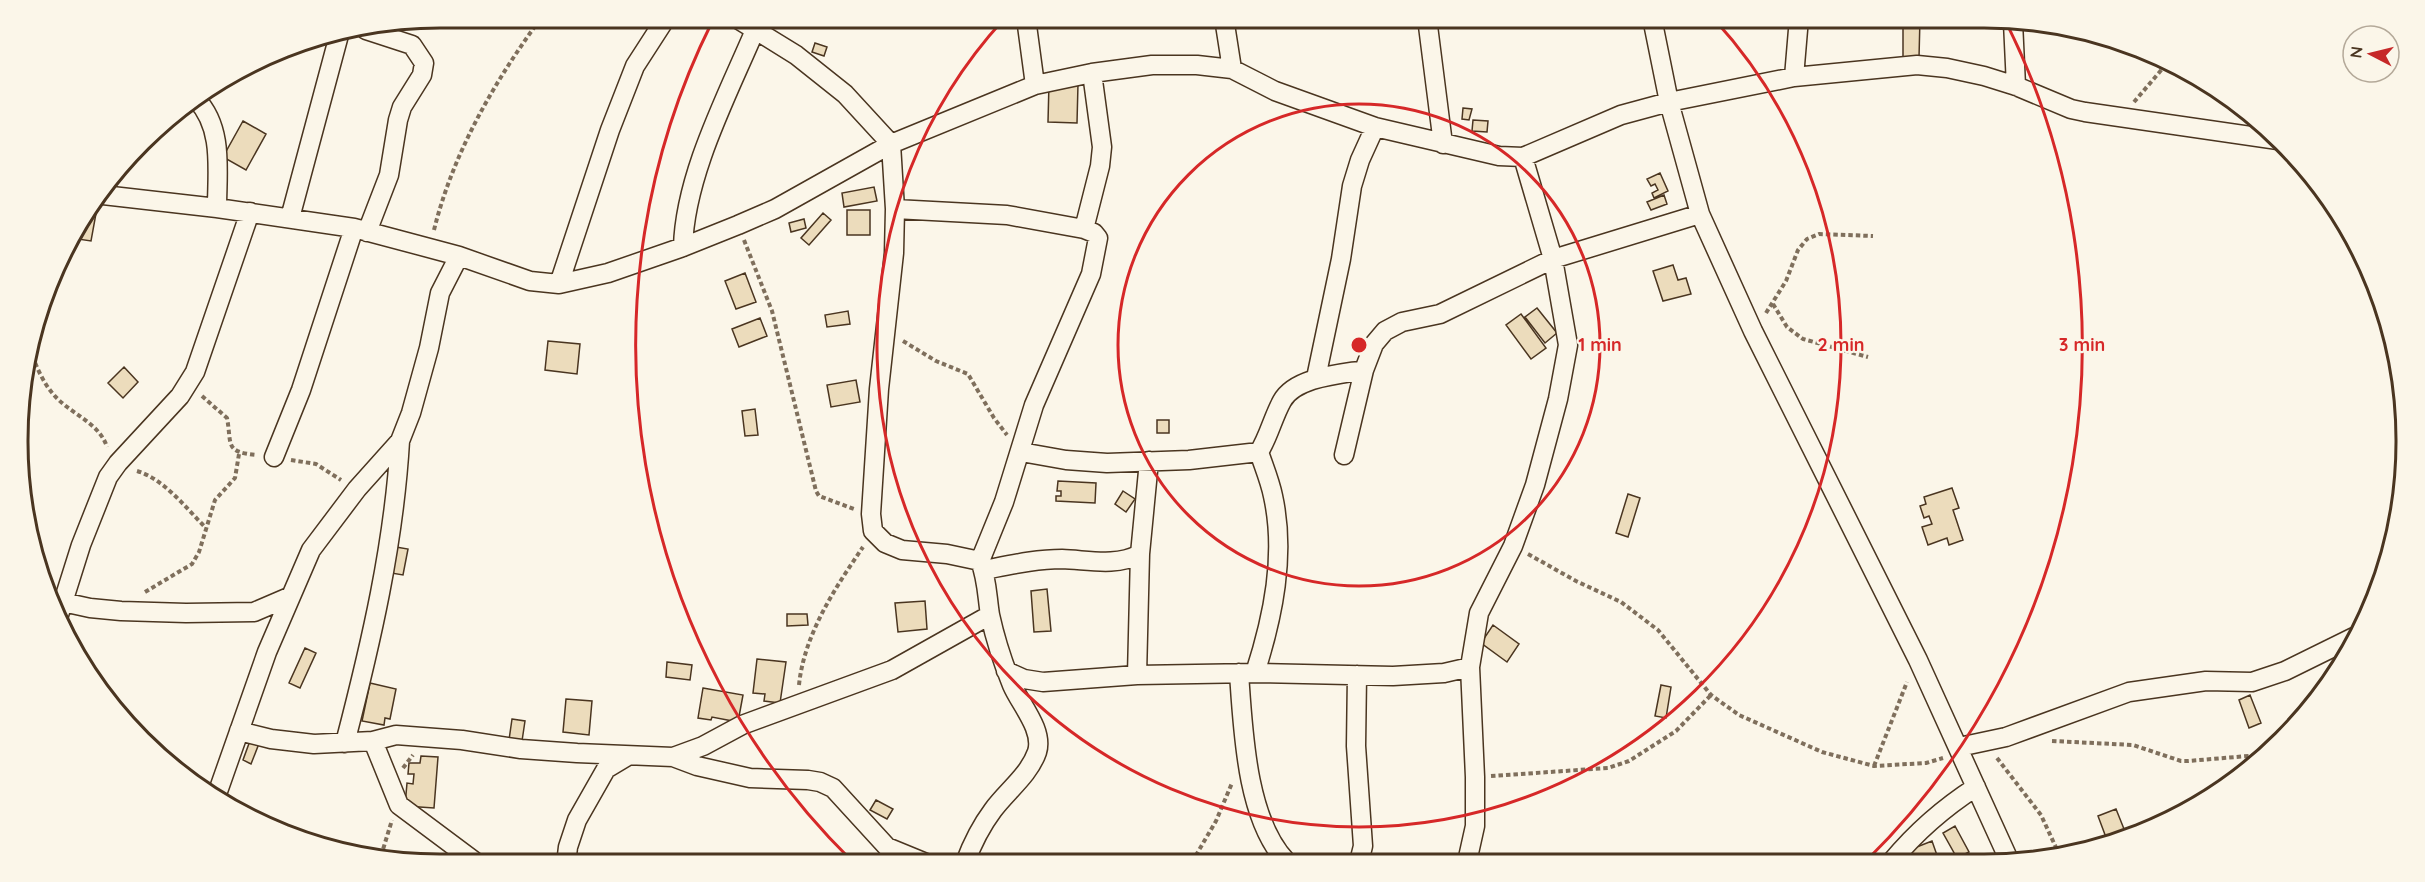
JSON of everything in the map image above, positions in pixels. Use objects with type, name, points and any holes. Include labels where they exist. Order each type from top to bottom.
[{"type":"street","points":[[559,284],[610,130],[635,66],[660,28]]},
{"type":"street","points":[[752,28],[796,55],[845,94],[891,144],[895,209],[894,253],[879,389],[872,523],[885,543],[902,550],[947,554],[982,565],[1062,560],[1117,562],[1129,560],[1140,554]]},
{"type":"street","points":[[1027,28],[1035,85]]},
{"type":"street","points":[[1226,28],[1232,69]]},
{"type":"street","points":[[1428,28],[1443,144]]},
{"type":"street","points":[[1654,28],[1669,102],[1700,214],[1754,331],[1918,660],[2006,853]]},
{"type":"street","points":[[1794,78],[1798,28]]},
{"type":"street","points":[[2013,29],[2016,86]]},
{"type":"street","points":[[683,248],[684,221],[697,172],[755,30]]},
{"type":"street","points":[[274,457],[360,230],[389,175],[402,107],[422,75],[423,63],[412,45],[377,34]]},
{"type":"street","points":[[290,218],[337,42]]},
{"type":"street","points":[[110,196],[250,212],[360,230],[459,256],[530,281],[559,284],[608,273],[683,248],[775,209],[891,144],[1035,85],[1092,73],[1152,65],[1197,65],[1232,69],[1275,91],[1376,128],[1499,156],[1523,157],[1622,115],[1669,102],[1794,78],[1917,65],[1947,68],[1984,76],[2016,86],[2071,109],[2120,119],[2264,138]]},
{"type":"street","points":[[1084,229],[1100,166],[1102,147],[1092,73]]},
{"type":"street","points":[[202,105],[218,145],[217,208]]},
{"type":"street","points":[[1317,378],[1341,260],[1352,186],[1360,160],[1376,128]]},
{"type":"street","points":[[1469,854],[1475,826],[1470,667],[1479,613],[1513,546],[1538,474],[1558,399],[1568,345],[1553,259],[1523,157]]},
{"type":"street","points":[[895,209],[1007,215],[1084,229],[1094,233],[1098,238],[1090,274],[1034,405],[1021,452],[982,565],[990,615],[1006,671],[1035,730],[1038,741],[1037,751],[1029,768],[992,811],[969,854]]},
{"type":"street","points":[[60,599],[97,500],[118,463],[180,396],[195,372],[250,212]]},
{"type":"street","points":[[1344,455],[1364,370],[1374,344],[1385,331],[1402,322],[1440,314],[1553,259],[1700,214]]},
{"type":"street","points":[[345,743],[376,617],[397,492],[400,441],[411,413],[429,348],[440,293],[459,256]]},
{"type":"street","points":[[1021,452],[1066,460],[1107,463],[1232,456],[1259,452],[1268,438],[1282,400],[1290,392],[1317,378],[1364,370]]},
{"type":"street","points":[[219,788],[289,597],[311,550],[335,515],[400,441]]},
{"type":"street","points":[[1259,452],[1273,494],[1278,526],[1275,596],[1267,635],[1247,673],[1245,753],[1263,824],[1278,854]]},
{"type":"street","points":[[1137,675],[1140,554],[1149,461]]},
{"type":"street","points":[[254,612],[289,597]]},
{"type":"street","points":[[64,607],[121,611],[254,612],[279,623]]},
{"type":"street","points":[[673,757],[703,746],[742,725],[892,670],[990,615]]},
{"type":"street","points":[[1960,750],[2006,737],[2129,692],[2206,681],[2252,682],[2285,671],[2344,642]]},
{"type":"street","points":[[1006,671],[1024,679],[1043,682],[1137,675],[1444,673],[1470,667]]},
{"type":"street","points":[[1357,675],[1356,746],[1363,846],[1361,854]]},
{"type":"street","points":[[239,731],[271,739],[303,743],[373,741],[396,735],[521,749],[673,757],[697,766],[750,778],[820,782],[833,788],[887,847],[904,854]]},
{"type":"street","points":[[373,741],[396,799],[465,854]]},
{"type":"street","points":[[568,854],[577,820],[606,769],[626,756]]},
{"type":"street","points":[[1899,854],[1938,816],[1976,787]]},
{"type":"path","points":[[429,248],[439,210],[474,123],[535,28]]},
{"type":"path","points":[[2120,119],[2162,69]]},
{"type":"path","points":[[738,225],[772,311],[816,490],[819,496],[872,523],[809,641],[801,666],[797,705]]},
{"type":"path","points":[[1754,331],[1773,304],[1786,281],[1798,250],[1807,239],[1819,234],[1873,236]]},
{"type":"path","points":[[1773,304],[1787,327],[1803,339],[1868,357]]},
{"type":"path","points":[[886,332],[936,361],[968,374],[994,418],[1021,452]]},
{"type":"path","points":[[35,365],[54,395],[101,433],[111,458],[150,475],[205,527]]},
{"type":"path","points":[[121,611],[136,598],[192,564],[199,552],[205,527],[219,494],[235,478],[239,454]]},
{"type":"path","points":[[1513,546],[1576,581],[1621,602],[1658,630],[1711,695],[1739,715],[1791,740],[1822,752],[1874,766],[1926,763],[1960,750]]},
{"type":"path","points":[[1874,766],[1900,697],[1918,660]]},
{"type":"path","points":[[1475,777],[1608,768],[1629,761],[1676,731],[1711,695]]},
{"type":"path","points":[[383,849],[407,760],[431,738]]},
{"type":"path","points":[[2046,741],[2133,745],[2181,761],[2250,756]]},
{"type":"path","points":[[1982,742],[2041,816],[2057,847]]},
{"type":"path","points":[[1197,854],[1216,821],[1232,782]]},
{"type":"building","points":[[1903,28],[1920,28],[1919,58],[1903,58]]},
{"type":"building","points":[[815,43],[827,47],[824,56],[812,52]]},
{"type":"building","points":[[1049,83],[1078,84],[1077,123],[1048,122]]},
{"type":"building","points":[[1463,108],[1472,109],[1469,120],[1462,119]]},
{"type":"building","points":[[1473,120],[1488,121],[1487,132],[1472,131]]},
{"type":"building","points":[[243,121],[266,134],[246,170],[223,157]]},
{"type":"building","points":[[1660,173],[1668,191],[1654,198],[1652,193],[1658,190],[1655,184],[1651,186],[1647,179]]},
{"type":"building","points":[[874,187],[877,201],[844,207],[842,193]]},
{"type":"building","points":[[1664,195],[1667,204],[1651,210],[1647,202]]},
{"type":"building","points":[[847,210],[870,210],[870,235],[847,235]]},
{"type":"building","points":[[823,213],[831,220],[809,245],[801,238]]},
{"type":"building","points":[[96,216],[91,241],[82,240]]},
{"type":"building","points":[[804,219],[806,228],[791,232],[789,223]]},
{"type":"building","points":[[1673,265],[1678,280],[1686,278],[1691,294],[1663,301],[1653,271]]},
{"type":"building","points":[[745,273],[756,302],[736,309],[725,281]]},
{"type":"building","points":[[1537,308],[1557,333],[1545,343],[1525,317]]},
{"type":"building","points":[[848,311],[850,324],[827,327],[825,315]]},
{"type":"building","points":[[1521,314],[1546,348],[1531,359],[1506,325]]},
{"type":"building","points":[[760,318],[767,336],[739,347],[732,329]]},
{"type":"building","points":[[548,341],[580,344],[577,374],[545,370]]},
{"type":"building","points":[[124,367],[138,382],[123,398],[108,383]]},
{"type":"building","points":[[856,380],[860,402],[831,407],[827,385]]},
{"type":"building","points":[[755,409],[758,435],[745,436],[742,411]]},
{"type":"building","points":[[1157,420],[1169,420],[1169,433],[1157,433]]},
{"type":"building","points":[[1058,481],[1096,483],[1095,503],[1056,501],[1056,496],[1061,496],[1061,491],[1057,491]]},
{"type":"building","points":[[1952,488],[1959,508],[1953,510],[1963,540],[1949,545],[1947,538],[1928,545],[1922,527],[1932,524],[1929,516],[1924,518],[1920,506],[1926,504],[1924,497]]},
{"type":"building","points":[[1123,491],[1135,499],[1126,512],[1115,504]]},
{"type":"building","points":[[1628,494],[1640,498],[1628,537],[1616,533]]},
{"type":"building","points":[[396,547],[408,549],[403,575],[391,573]]},
{"type":"building","points":[[1047,589],[1051,631],[1034,632],[1031,591]]},
{"type":"building","points":[[925,601],[927,629],[898,632],[895,603]]},
{"type":"building","points":[[787,614],[807,614],[808,625],[787,626]]},
{"type":"building","points":[[1493,625],[1519,644],[1507,662],[1481,643]]},
{"type":"building","points":[[305,648],[316,653],[300,688],[289,683]]},
{"type":"building","points":[[757,659],[786,662],[780,703],[764,701],[765,694],[753,693]]},
{"type":"building","points":[[667,662],[692,665],[690,680],[666,677]]},
{"type":"building","points":[[370,683],[396,689],[390,719],[385,718],[384,725],[362,721]]},
{"type":"building","points":[[1661,685],[1671,687],[1666,718],[1655,716]]},
{"type":"building","points":[[703,688],[743,695],[738,722],[712,717],[711,720],[698,718]]},
{"type":"building","points":[[2250,695],[2261,723],[2249,728],[2239,700]]},
{"type":"building","points":[[566,699],[592,701],[589,735],[563,732]]},
{"type":"building","points":[[512,719],[525,721],[522,741],[509,740]]},
{"type":"building","points":[[251,738],[260,741],[251,764],[243,760]]},
{"type":"building","points":[[421,756],[438,757],[434,808],[405,806],[407,783],[413,784],[414,774],[408,774],[409,763],[420,763]]},
{"type":"building","points":[[876,800],[893,809],[887,819],[870,810]]},
{"type":"building","points":[[2116,809],[2124,829],[2105,835],[2098,816]]},
{"type":"building","points":[[1955,826],[1969,852],[1955,854],[1943,833]]},
{"type":"building","points":[[1932,841],[1937,854],[1905,854],[1904,852]]}]
